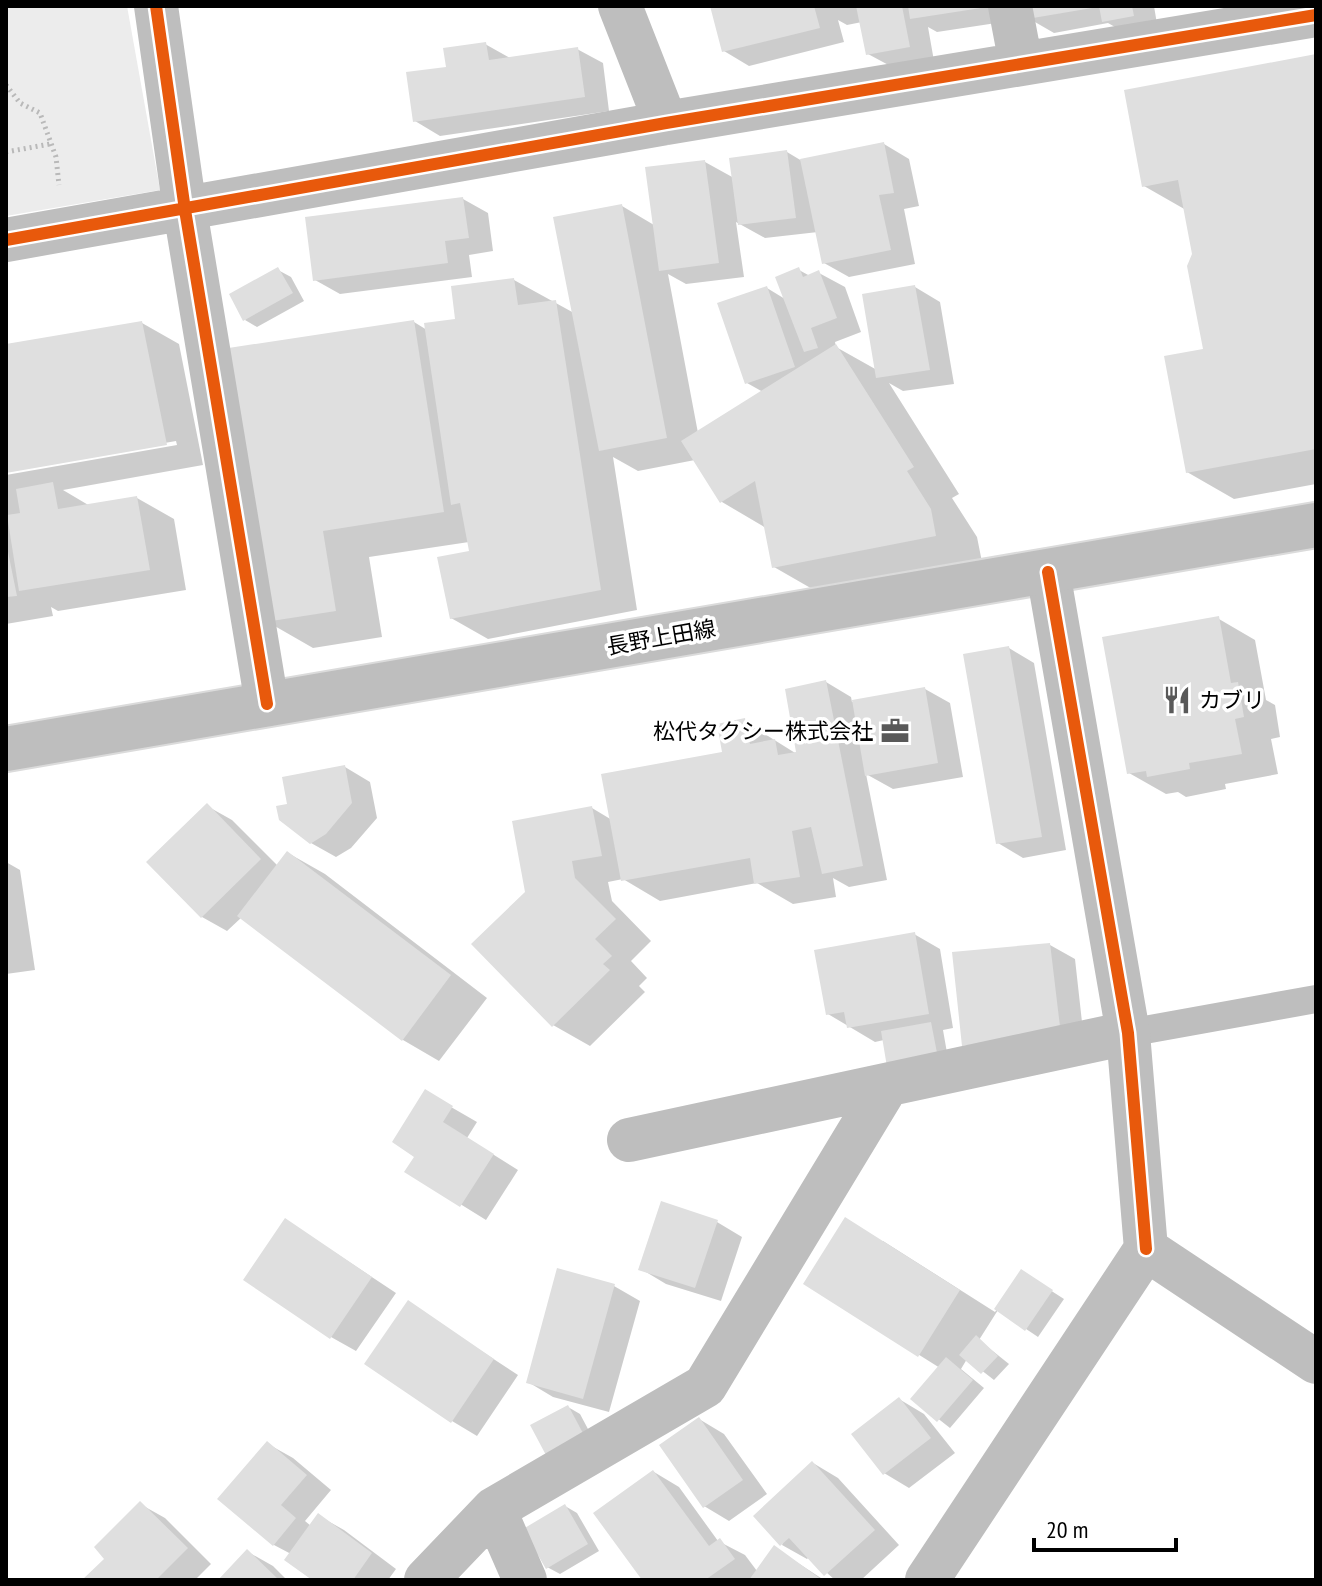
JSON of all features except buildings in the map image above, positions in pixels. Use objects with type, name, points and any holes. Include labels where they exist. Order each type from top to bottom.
[{"type":"street","points":[[156,6],[185,210],[267,704]]},
{"type":"street","points":[[620,6],[666,123]]},
{"type":"street","points":[[1010,6],[1021,64]]},
{"type":"street","points":[[6,240],[666,123],[1316,15]]},
{"type":"street","name":"長野上田線","points":[[6,749],[1316,525]]},
{"type":"street","points":[[927,1580],[1146,1249],[1128,1033],[1048,572]]},
{"type":"street","points":[[629,1140],[1128,1033]]},
{"type":"street","points":[[426,1580],[494,1509],[705,1386],[886,1087]]},
{"type":"street","points":[[1146,1249],[1316,1362]]},
{"type":"street","points":[[494,1509],[525,1580]]},
{"type":"lane","points":[[1128,1033],[1316,999]]},
{"type":"path","points":[[6,85],[20,103],[40,113],[56,157],[64,231]]},
{"type":"path","points":[[6,152],[50,144]]},
{"type":"shaded area","points":[[6,6],[127,6],[160,190],[6,216]]},
{"type":"cycle path","points":[[156,6],[185,210],[267,704]]},
{"type":"cycle path","points":[[6,240],[666,123],[1316,15]]},
{"type":"cycle path","points":[[1048,572],[1128,1033],[1146,1249]]},
{"type":"place","name":"カブリ","points":[[1177,700]]},
{"type":"place","name":"松代タクシー株式会社","points":[[895,731]]}]
